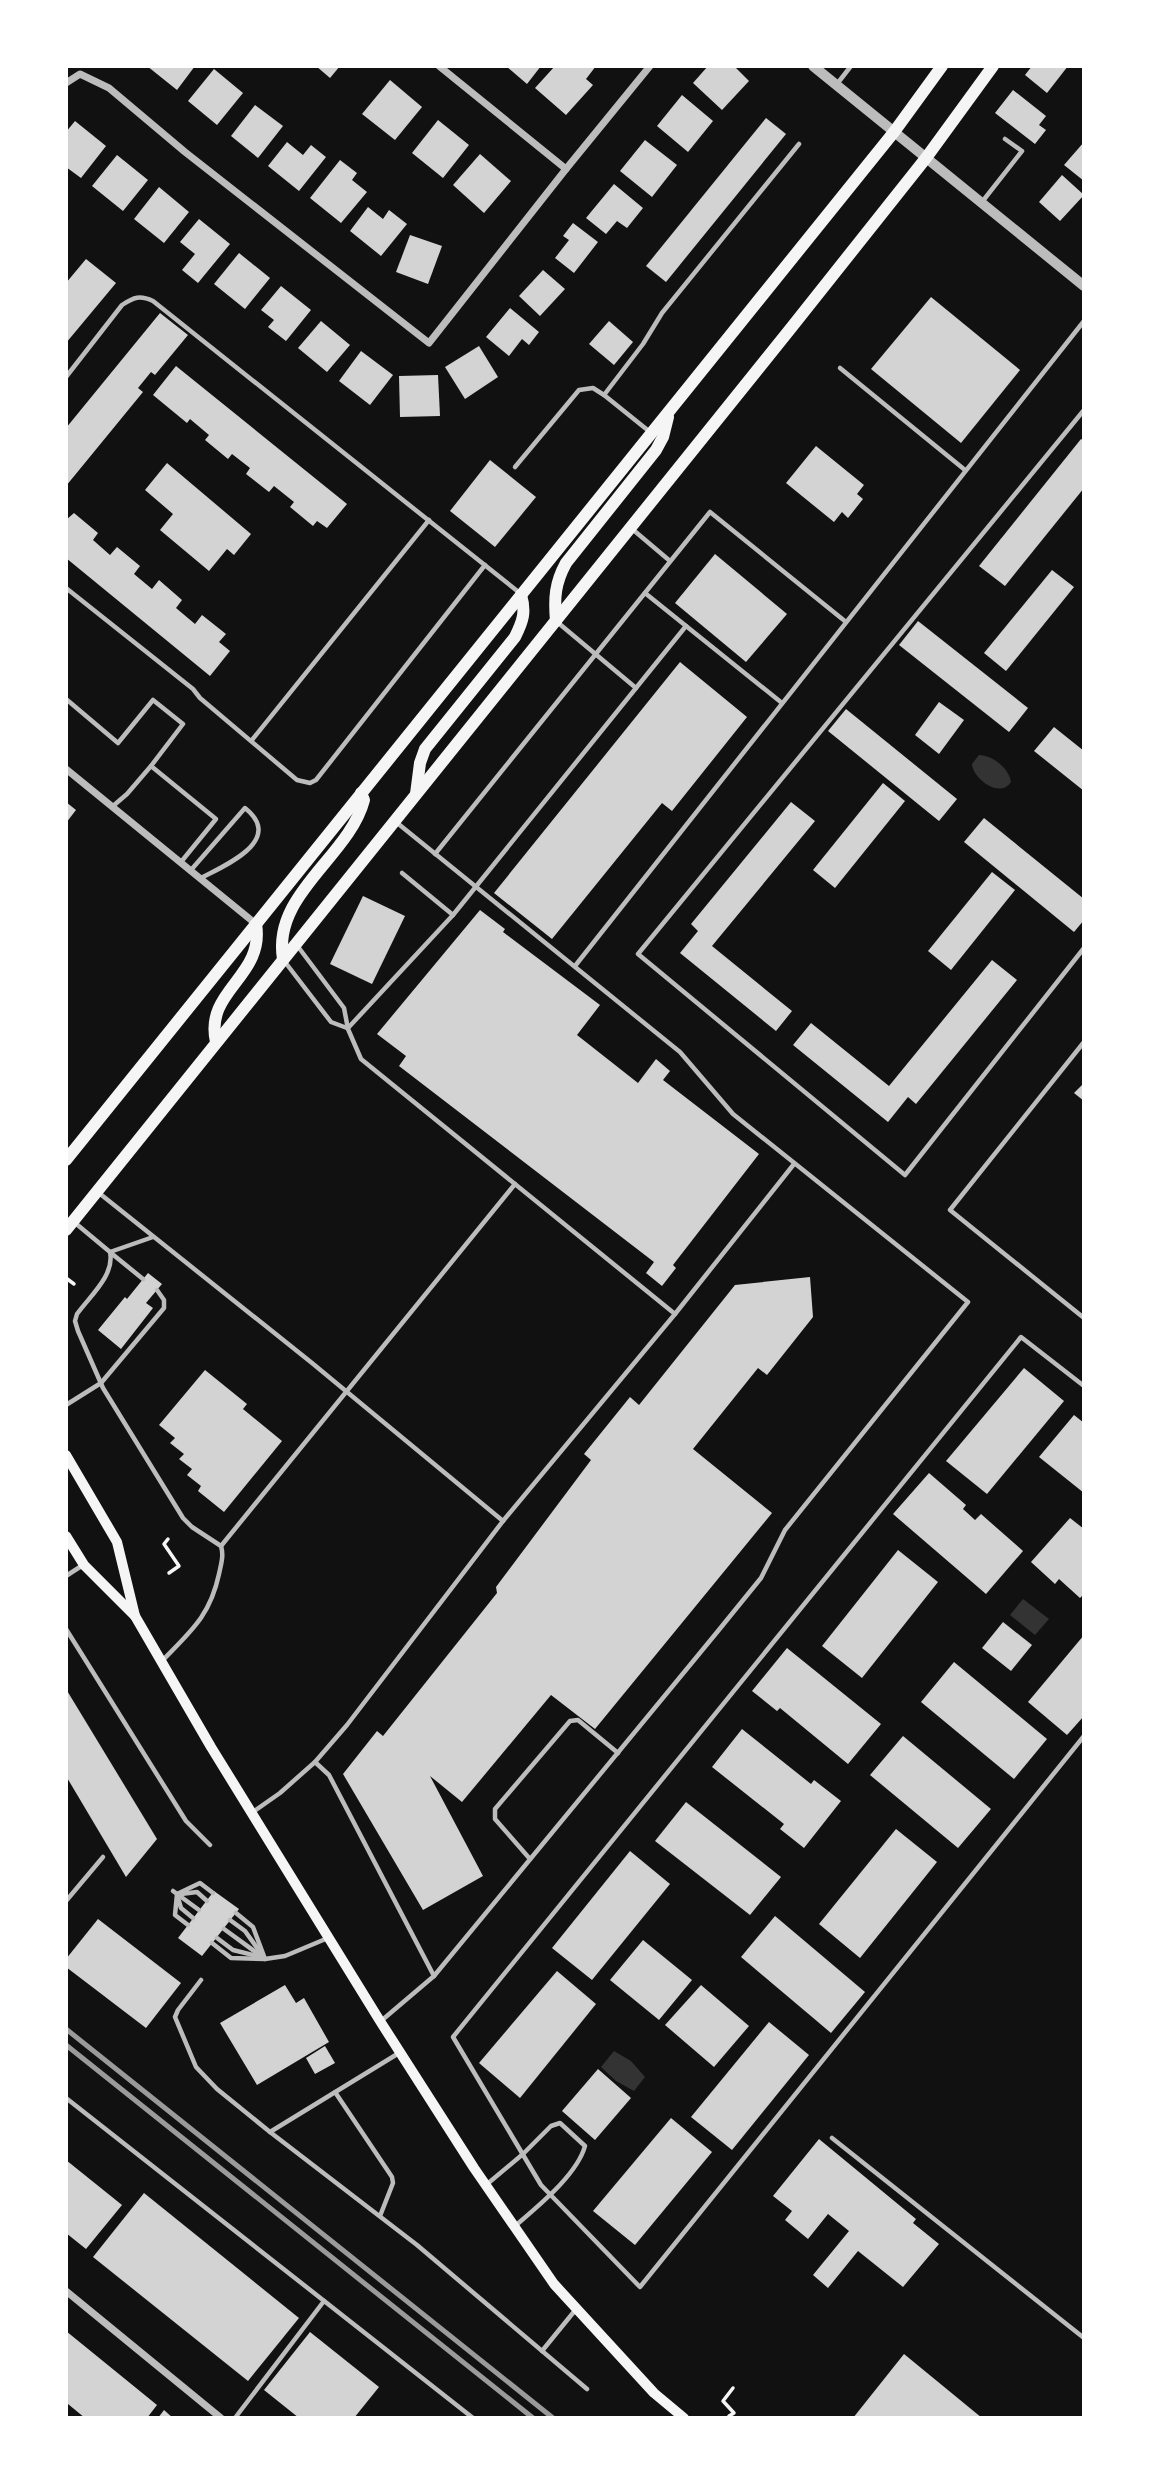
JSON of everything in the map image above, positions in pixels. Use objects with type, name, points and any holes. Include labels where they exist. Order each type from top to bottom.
[{"type":"main road","points":[[66,1160],[894,132],[943,66]]},
{"type":"main road","points":[[70,1226],[926,158],[993,66]]},
{"type":"main road","points":[[556,621],[554,594],[559,575],[656,450],[663,437],[670,410]]},
{"type":"main road","points":[[416,794],[420,763],[425,749],[515,637],[525,609],[521,595]]},
{"type":"main road","points":[[283,959],[280,944],[291,908],[357,821],[364,800],[361,793]]},
{"type":"main road","points":[[216,1042],[213,1028],[216,1013],[221,1002],[250,964],[259,939],[256,923]]},
{"type":"main road","points":[[66,1455],[117,1542],[135,1616]]},
{"type":"main road","points":[[66,1536],[84,1565],[135,1616],[211,1747],[400,2053],[554,2284],[654,2393],[684,2417]]},
{"type":"street","points":[[439,66],[566,169]]},
{"type":"street","points":[[66,83],[80,74],[109,88],[185,152],[429,343],[650,66]]},
{"type":"street","points":[[813,66],[1083,286]]},
{"type":"street","points":[[66,769],[256,923]]},
{"type":"street","points":[[66,2291],[220,2417]]},
{"type":"lane","points":[[836,85],[851,66]]},
{"type":"lane","points":[[981,203],[1022,151],[1005,139]]},
{"type":"lane","points":[[604,395],[643,344],[662,313],[799,144]]},
{"type":"lane","points":[[66,377],[122,305],[134,297],[143,296],[153,300],[521,595]]},
{"type":"lane","points":[[575,966],[1083,321]]},
{"type":"lane","points":[[840,368],[965,471]]},
{"type":"lane","points":[[514,467],[579,390],[593,388],[652,433]]},
{"type":"lane","points":[[1083,410],[638,954],[905,1175],[1083,948]]},
{"type":"lane","points":[[435,853],[710,512],[846,622]]},
{"type":"lane","points":[[252,740],[429,520]]},
{"type":"lane","points":[[630,528],[670,561]]},
{"type":"lane","points":[[66,588],[193,689],[200,698],[301,782],[310,783],[316,780],[485,565]]},
{"type":"lane","points":[[645,593],[782,703]]},
{"type":"lane","points":[[556,621],[636,688]]},
{"type":"lane","points":[[348,1029],[453,915],[686,626]]},
{"type":"lane","points":[[66,699],[118,743],[153,700],[183,724],[151,766],[113,806]]},
{"type":"lane","points":[[151,766],[216,819],[181,862]]},
{"type":"lane","points":[[191,870],[245,808],[253,814],[259,835],[251,847],[239,858],[201,878]]},
{"type":"lane","points":[[380,2021],[434,1976],[618,1753],[761,1578],[785,1530],[968,1302],[733,1114],[680,1052],[395,821]]},
{"type":"lane","points":[[402,873],[453,915]]},
{"type":"lane","points":[[295,944],[344,1008],[348,1029],[361,1059],[675,1314]]},
{"type":"lane","points":[[283,959],[331,1022],[348,1029]]},
{"type":"lane","points":[[1083,1042],[950,1210],[1083,1318]]},
{"type":"lane","points":[[252,1812],[280,1793],[315,1762],[503,1521],[675,1314],[794,1164]]},
{"type":"lane","points":[[221,1546],[515,1184]]},
{"type":"lane","points":[[96,1192],[346,1391],[503,1521]]},
{"type":"lane","points":[[70,1226],[110,1252],[143,1279]]},
{"type":"lane","points":[[110,1252],[154,1237]]},
{"type":"lane","points":[[110,1252],[112,1263],[109,1271],[77,1314],[75,1321],[101,1383],[183,1518],[221,1546],[223,1553],[214,1595],[202,1619],[162,1661]]},
{"type":"lane","points":[[66,1405],[101,1383],[164,1308],[164,1300],[157,1290]]},
{"type":"lane","points":[[1083,1386],[1021,1337],[453,2037],[541,2185],[640,2287],[1083,1736]]},
{"type":"lane","points":[[66,1576],[84,1565]]},
{"type":"lane","points":[[66,1629],[186,1821],[210,1845]]},
{"type":"lane","points":[[530,1859],[495,1819],[495,1809],[570,1721],[578,1720],[618,1753]]},
{"type":"lane","points":[[315,1762],[330,1775],[434,1976]]},
{"type":"lane","points":[[66,1902],[103,1857]]},
{"type":"lane","points":[[175,1893],[200,1883],[213,1893]]},
{"type":"lane","points":[[175,1893],[197,1892],[207,1901]]},
{"type":"lane","points":[[175,1893],[199,1910]]},
{"type":"lane","points":[[175,1893],[181,1908],[193,1918]]},
{"type":"lane","points":[[175,1893],[176,1915],[188,1925]]},
{"type":"lane","points":[[236,1913],[253,1927],[265,1959]]},
{"type":"lane","points":[[230,1920],[245,1931],[265,1959]]},
{"type":"lane","points":[[224,1929],[265,1959]]},
{"type":"lane","points":[[217,1938],[233,1950],[265,1959]]},
{"type":"lane","points":[[212,1944],[231,1958],[265,1959],[285,1956],[329,1938]]},
{"type":"lane","points":[[201,1980],[175,2017],[196,2067],[217,2089],[417,2245],[587,2389]]},
{"type":"lane","points":[[270,2132],[400,2053]]},
{"type":"lane","points":[[335,2092],[392,2176],[393,2183],[380,2216]]},
{"type":"lane","points":[[66,2098],[472,2417]]},
{"type":"lane","points":[[486,2185],[551,2126],[560,2123],[585,2146],[582,2156],[551,2195],[515,2227]]},
{"type":"lane","points":[[832,2138],[1083,2337]]},
{"type":"lane","points":[[236,2417],[324,2301]]},
{"type":"lane","points":[[542,2351],[577,2308]]},
{"type":"path","points":[[66,1278],[74,1284]]},
{"type":"path","points":[[168,1539],[164,1544],[179,1566],[169,1573]]},
{"type":"path","points":[[729,2416],[734,2413],[723,2401],[733,2388]]},
{"type":"shaded area","points":[[979,755],[999,763],[1007,772],[1011,782],[1006,787],[994,788],[977,776],[972,764]]},
{"type":"shaded area","points":[[1023,1599],[1049,1619],[1035,1635],[1010,1615]]},
{"type":"shaded area","points":[[614,2051],[631,2061],[645,2077],[634,2091],[616,2081],[601,2067]]},
{"type":"building","points":[[147,66],[195,66],[177,90]]},
{"type":"building","points":[[316,66],[340,66],[330,78]]},
{"type":"building","points":[[506,66],[541,66],[527,84]]},
{"type":"building","points":[[555,66],[596,66],[586,79],[593,85],[566,115],[535,88]]},
{"type":"building","points":[[708,66],[734,66],[749,81],[722,110],[693,83]]},
{"type":"building","points":[[1032,66],[1068,66],[1047,93],[1025,75]]},
{"type":"building","points":[[214,69],[243,93],[217,125],[188,101]]},
{"type":"building","points":[[390,80],[422,107],[395,140],[362,114]]},
{"type":"building","points":[[1013,90],[1046,116],[1039,125],[1046,130],[1035,144],[995,113]]},
{"type":"building","points":[[682,95],[713,121],[688,152],[657,126]]},
{"type":"building","points":[[255,105],[283,126],[258,158],[231,136]]},
{"type":"building","points":[[766,118],[786,134],[666,282],[646,266]]},
{"type":"building","points":[[438,120],[469,145],[443,178],[412,153]]},
{"type":"building","points":[[75,121],[106,146],[81,178],[66,167],[66,132]]},
{"type":"building","points":[[645,140],[677,165],[652,197],[620,171]]},
{"type":"building","points":[[287,142],[303,155],[311,145],[326,157],[299,191],[268,166]]},
{"type":"building","points":[[1084,142],[1084,181],[1064,165]]},
{"type":"building","points":[[480,154],[511,181],[484,213],[453,185]]},
{"type":"building","points":[[117,155],[148,180],[123,211],[92,186]]},
{"type":"building","points":[[340,160],[357,173],[352,180],[367,192],[341,223],[310,198]]},
{"type":"building","points":[[1062,175],[1084,195],[1060,221],[1039,202]]},
{"type":"building","points":[[614,184],[643,208],[627,228],[617,221],[606,234],[586,218]]},
{"type":"building","points":[[159,187],[189,212],[164,243],[134,219]]},
{"type":"building","points":[[368,207],[383,219],[389,210],[407,224],[381,256],[350,231]]},
{"type":"building","points":[[199,219],[230,244],[198,283],[182,270],[195,254],[180,242]]},
{"type":"building","points":[[573,223],[598,242],[574,273],[555,258],[569,240],[563,236]]},
{"type":"building","points":[[410,235],[442,246],[428,284],[396,272]]},
{"type":"building","points":[[239,253],[270,278],[245,309],[214,284]]},
{"type":"building","points":[[86,259],[116,283],[66,343],[66,283]]},
{"type":"building","points":[[543,270],[565,289],[540,316],[519,296]]},
{"type":"building","points":[[281,286],[311,310],[286,341],[268,327],[274,320],[261,310]]},
{"type":"building","points":[[931,297],[1020,370],[961,443],[871,369]]},
{"type":"building","points":[[510,308],[539,332],[529,345],[522,339],[509,356],[486,337]]},
{"type":"building","points":[[160,313],[188,335],[155,375],[151,372],[138,388],[143,392],[66,486],[66,428]]},
{"type":"building","points":[[321,321],[350,345],[327,372],[298,348]]},
{"type":"building","points":[[609,321],[633,342],[614,365],[589,344]]},
{"type":"building","points":[[479,346],[498,377],[465,399],[445,367]]},
{"type":"building","points":[[361,351],[393,375],[370,405],[339,381]]},
{"type":"building","points":[[176,366],[347,504],[327,528],[317,521],[313,526],[290,507],[294,502],[274,486],[269,492],[246,474],[250,468],[232,454],[228,459],[205,440],[209,435],[190,419],[187,423],[153,395]]},
{"type":"building","points":[[438,375],[440,416],[400,417],[399,376]]},
{"type":"building","points":[[1081,439],[1084,441],[1084,488],[1005,586],[979,566]]},
{"type":"building","points":[[816,446],[864,485],[857,494],[863,499],[848,518],[842,512],[834,522],[786,483]]},
{"type":"building","points":[[490,460],[536,497],[495,547],[450,511]]},
{"type":"building","points":[[167,463],[251,534],[234,555],[227,549],[209,571],[160,530],[173,514],[145,490]]},
{"type":"building","points":[[74,513],[98,533],[93,540],[110,555],[117,547],[140,566],[134,574],[152,589],[159,580],[182,600],[176,608],[195,624],[202,615],[226,634],[219,642],[230,651],[210,676],[66,558],[66,520]]},
{"type":"building","points":[[715,554],[787,614],[746,662],[675,603]]},
{"type":"building","points":[[1052,570],[1074,587],[1006,671],[984,653]]},
{"type":"building","points":[[918,621],[1028,708],[1009,732],[899,645]]},
{"type":"building","points":[[680,662],[747,717],[672,811],[662,803],[552,939],[494,893]]},
{"type":"building","points":[[939,702],[964,720],[939,754],[915,735]]},
{"type":"building","points":[[846,709],[957,799],[939,821],[828,731]]},
{"type":"building","points":[[1054,727],[1084,751],[1084,791],[1034,751]]},
{"type":"building","points":[[883,783],[905,801],[835,888],[813,870]]},
{"type":"building","points":[[66,802],[76,810],[66,823]]},
{"type":"building","points":[[791,802],[815,821],[712,946],[792,1011],[776,1031],[680,953],[698,931],[691,924]]},
{"type":"building","points":[[984,818],[1084,899],[1084,920],[1074,932],[964,842]]},
{"type":"building","points":[[992,872],[1015,890],[951,970],[928,951]]},
{"type":"building","points":[[363,896],[405,916],[372,984],[330,964]]},
{"type":"building","points":[[480,910],[505,929],[503,932],[600,1005],[577,1035],[638,1083],[656,1059],[670,1071],[663,1080],[759,1154],[673,1265],[676,1268],[662,1286],[646,1273],[654,1262],[399,1066],[406,1056],[377,1034]]},
{"type":"building","points":[[992,960],[1017,980],[916,1104],[908,1097],[888,1122],[793,1045],[811,1023],[889,1086]]},
{"type":"building","points":[[1084,1083],[1084,1101],[1074,1093]]},
{"type":"building","points":[[148,1273],[162,1284],[146,1303],[153,1308],[121,1349],[98,1330]]},
{"type":"building","points":[[810,1277],[813,1317],[767,1375],[758,1368],[693,1449],[772,1513],[595,1729],[551,1695],[462,1802],[430,1776],[483,1876],[423,1910],[343,1774],[377,1731],[383,1736],[497,1593],[496,1587],[591,1460],[584,1454],[630,1397],[639,1405],[735,1285]]},
{"type":"building","points":[[1024,1368],[1064,1401],[987,1494],[946,1461]]},
{"type":"building","points":[[205,1370],[247,1404],[243,1409],[282,1441],[224,1512],[198,1491],[201,1486],[187,1475],[192,1469],[179,1459],[184,1454],[170,1443],[175,1438],[159,1425]]},
{"type":"building","points":[[1074,1415],[1084,1423],[1084,1493],[1039,1457]]},
{"type":"building","points":[[929,1473],[966,1505],[963,1509],[975,1520],[981,1514],[1023,1551],[986,1594],[893,1514]]},
{"type":"building","points":[[1070,1518],[1084,1529],[1084,1594],[1080,1598],[1059,1579],[1055,1584],[1031,1562]]},
{"type":"building","points":[[898,1550],[938,1582],[862,1678],[822,1646]]},
{"type":"building","points":[[1003,1622],[1032,1645],[1011,1671],[982,1648]]},
{"type":"building","points":[[1084,1635],[1084,1716],[1067,1735],[1028,1702]]},
{"type":"building","points":[[787,1648],[881,1724],[848,1764],[780,1708],[777,1711],[752,1691]]},
{"type":"building","points":[[954,1662],[1047,1739],[1014,1779],[921,1702]]},
{"type":"building","points":[[66,1689],[157,1839],[126,1877],[66,1776]]},
{"type":"building","points":[[742,1729],[811,1784],[814,1780],[841,1801],[804,1848],[780,1829],[784,1824],[712,1767]]},
{"type":"building","points":[[903,1736],[991,1809],[958,1848],[870,1775]]},
{"type":"building","points":[[686,1802],[781,1877],[750,1915],[655,1841]]},
{"type":"building","points":[[896,1829],[937,1862],[860,1958],[819,1924]]},
{"type":"building","points":[[630,1851],[670,1884],[592,1980],[552,1948]]},
{"type":"building","points":[[214,1891],[239,1909],[202,1956],[178,1938]]},
{"type":"building","points":[[775,1916],[865,1992],[831,2033],[741,1957]]},
{"type":"building","points":[[98,1919],[181,1983],[146,2028],[66,1967],[66,1959]]},
{"type":"building","points":[[643,1940],[692,1980],[659,2020],[610,1980]]},
{"type":"building","points":[[557,1971],[596,2004],[520,2098],[479,2063]]},
{"type":"building","points":[[285,1985],[296,2003],[304,1998],[329,2042],[257,2085],[220,2023]]},
{"type":"building","points":[[701,1985],[749,2026],[714,2067],[665,2025]]},
{"type":"building","points":[[769,2022],[809,2055],[732,2150],[691,2117]]},
{"type":"building","points":[[325,2046],[335,2063],[315,2074],[306,2058]]},
{"type":"building","points":[[598,2069],[631,2098],[595,2140],[562,2111]]},
{"type":"building","points":[[671,2118],[712,2152],[635,2245],[593,2211]]},
{"type":"building","points":[[819,2139],[916,2219],[913,2223],[939,2244],[903,2287],[858,2251],[828,2288],[813,2275],[849,2231],[828,2214],[808,2239],[785,2220],[792,2211],[773,2196]]},
{"type":"building","points":[[66,2160],[122,2205],[86,2249],[66,2233]]},
{"type":"building","points":[[144,2193],[299,2318],[248,2381],[93,2257]]},
{"type":"building","points":[[66,2331],[157,2405],[147,2418],[85,2418],[68,2404],[66,2407]]},
{"type":"building","points":[[310,2332],[379,2387],[354,2418],[299,2418],[264,2390]]},
{"type":"building","points":[[904,2354],[982,2418],[853,2418]]},
{"type":"building","points":[[164,2410],[173,2418],[158,2418]]},
{"type":"railway","points":[[66,2029],[553,2418]]},
{"type":"railway","points":[[66,2045],[533,2418]]}]
